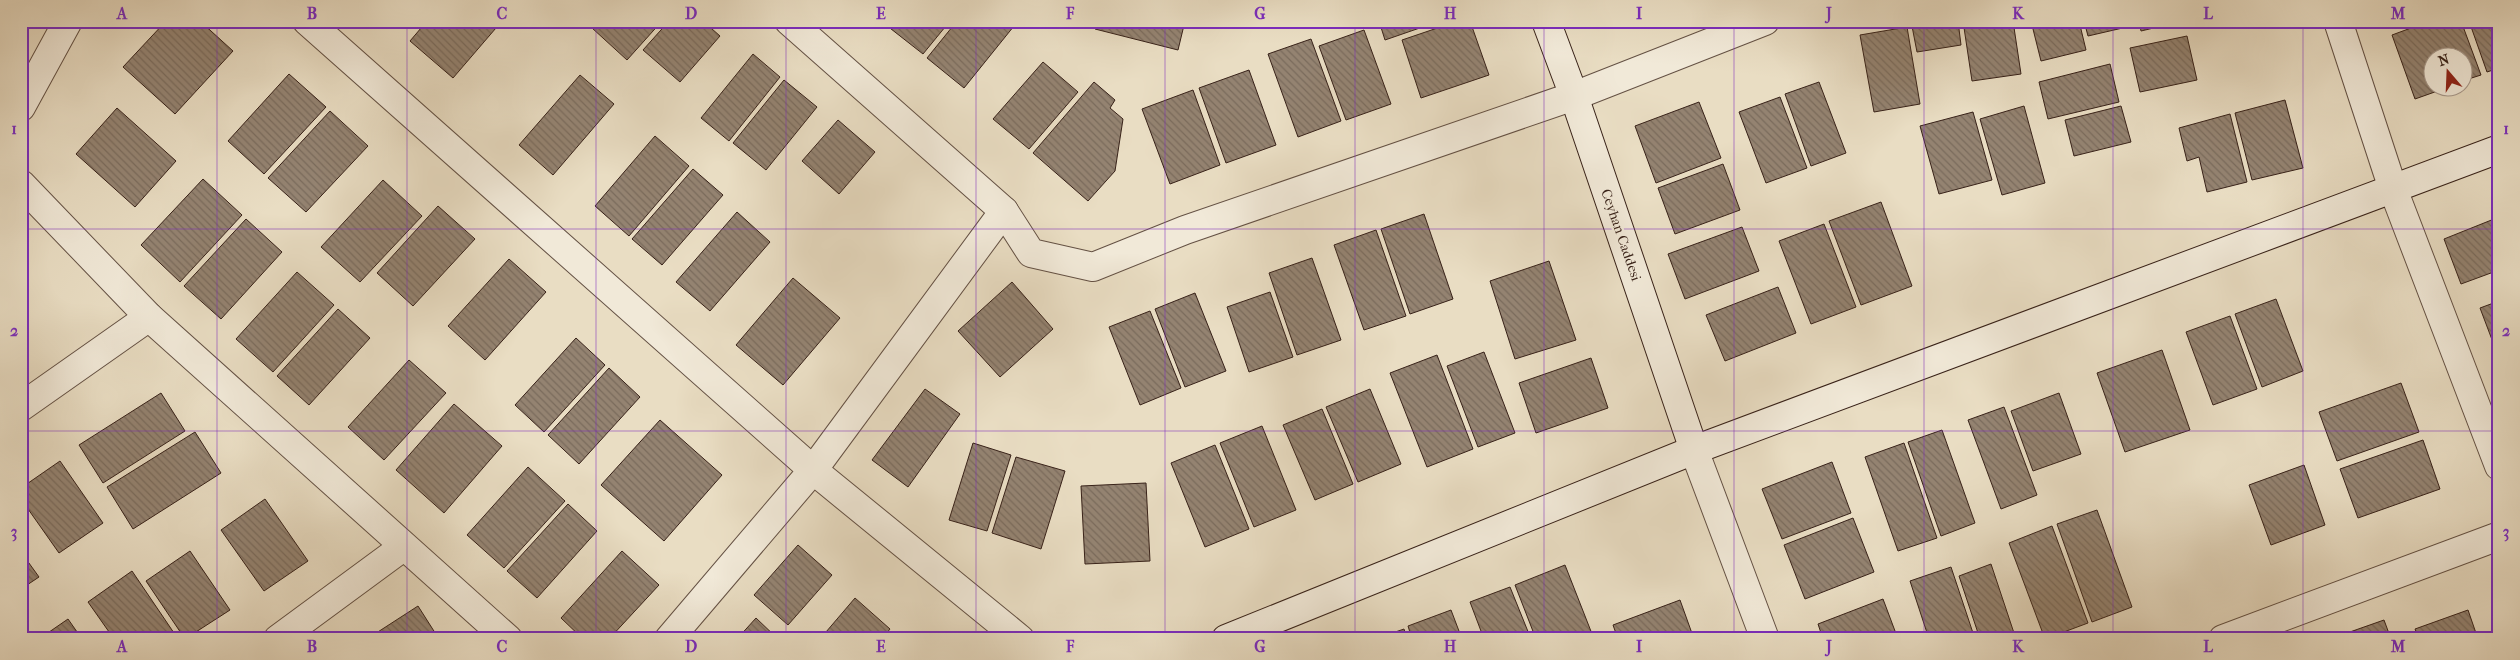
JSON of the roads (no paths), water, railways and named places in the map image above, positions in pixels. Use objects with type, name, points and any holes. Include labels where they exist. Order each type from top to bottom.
[{"type":"street","points":[[21,107],[68,21]]},
{"type":"street","points":[[307,21],[813,470],[1020,639]]},
{"type":"street","points":[[789,21],[1004,211],[1031,253],[1093,267],[1185,230],[1574,96],[1765,21]]},
{"type":"street","name":"Ceyhan Caddesi","points":[[1546,21],[1574,96],[1694,450],[1766,639]]},
{"type":"street","points":[[2338,21],[2393,190],[2499,466]]},
{"type":"street","points":[[1226,639],[1694,450],[2499,149]]},
{"type":"street","points":[[21,184],[149,317],[403,547],[508,639]]},
{"type":"street","points":[[669,639],[813,470],[1004,211]]},
{"type":"street","points":[[21,407],[149,317]]},
{"type":"street","points":[[2223,639],[2499,536]]},
{"type":"street","points":[[278,639],[403,547]]}]
